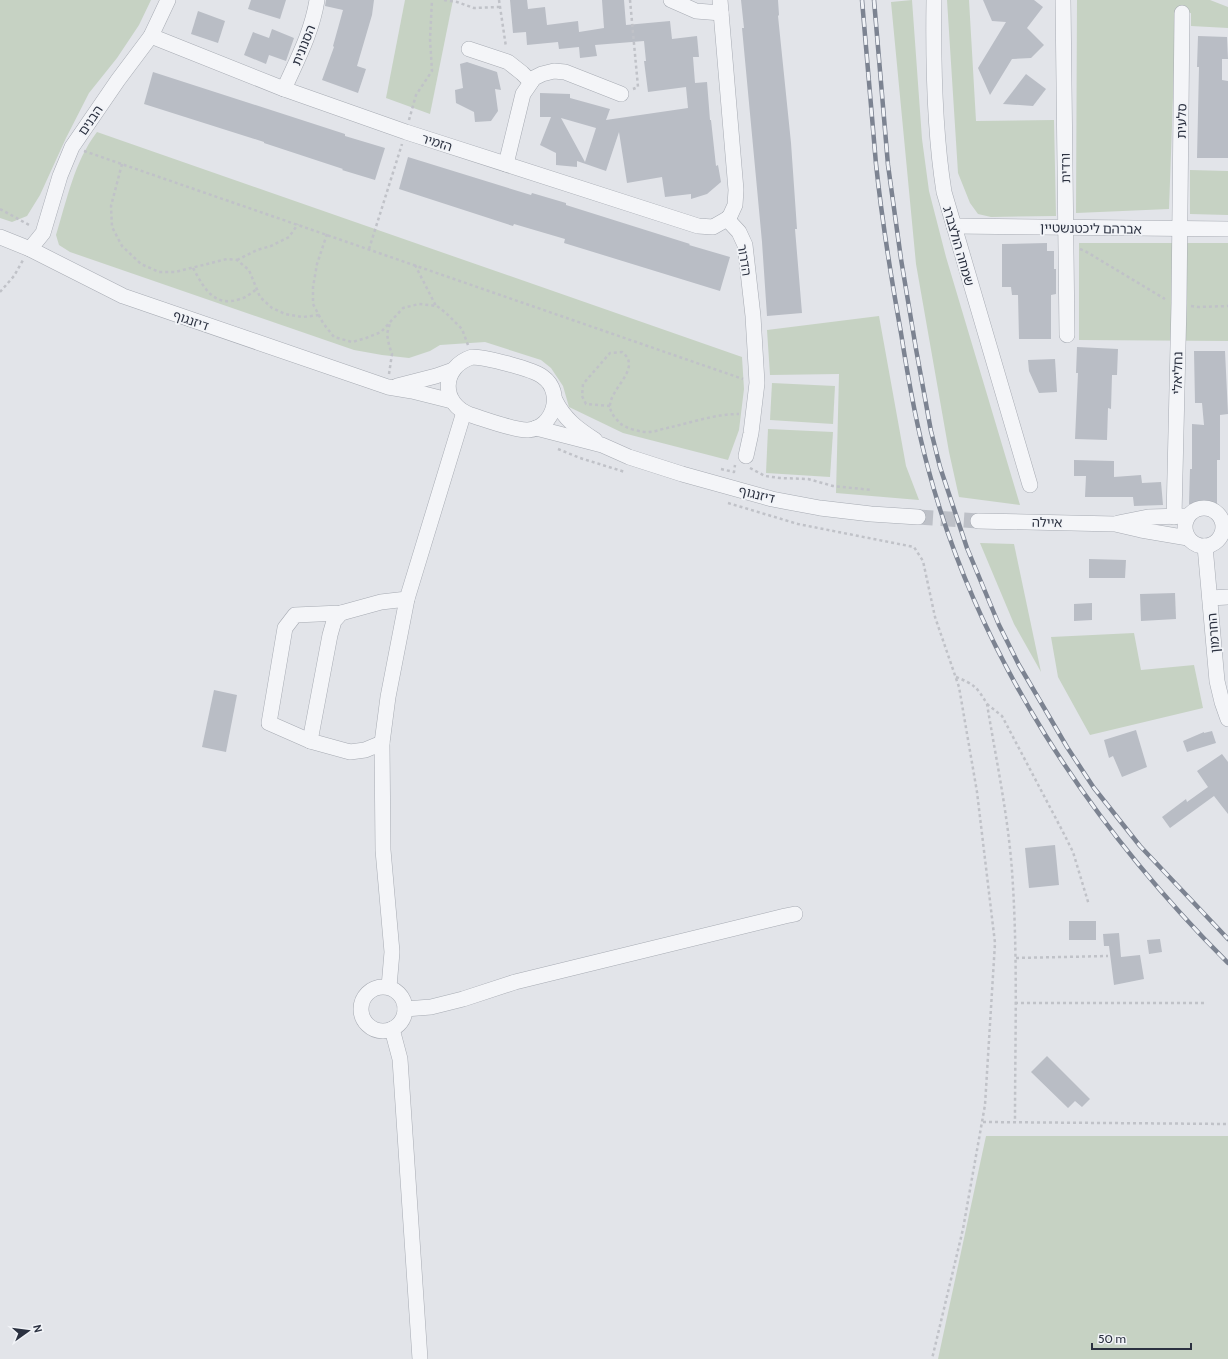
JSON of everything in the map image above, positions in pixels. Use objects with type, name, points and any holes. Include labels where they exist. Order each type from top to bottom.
[{"type":"street","name":"הבנים","points":[[30,249],[43,233],[60,176],[72,147],[113,86],[151,36],[168,0]]},
{"type":"street","name":"הסנונית","points":[[284,89],[305,43],[315,13],[317,0]]},
{"type":"street","points":[[671,0],[696,11],[720,6],[736,190],[735,205],[727,219]]},
{"type":"street","name":"שמחה הולצברג","points":[[934,0],[933,38],[938,155],[944,192],[1030,485]]},
{"type":"street","name":"ורדית","points":[[1063,0],[1067,335]]},
{"type":"street","name":"סלעית","points":[[1180,229],[1182,13]]},
{"type":"street","name":"הזמיר","points":[[151,36],[284,89],[406,132],[698,226],[713,227],[727,219]]},
{"type":"street","points":[[469,49],[508,62],[531,82]]},
{"type":"street","points":[[506,164],[523,94],[534,78],[554,71],[565,72],[621,94]]},
{"type":"street","name":"הדרור","points":[[727,219],[739,232],[745,245],[753,316],[757,383],[754,414],[746,456]]},
{"type":"street","name":"אברהם ליכטנשטיין","points":[[954,226],[1228,229]]},
{"type":"street","name":"נחליאלי","points":[[1180,229],[1179,303],[1181,516]]},
{"type":"street","name":"דיזנגוף","points":[[0,237],[30,249],[123,296],[388,387],[412,391],[452,401]]},
{"type":"street","points":[[472,357],[484,358],[536,373],[544,377],[554,392],[555,400],[550,417],[536,428],[528,430],[519,429],[464,412],[457,408],[449,394],[449,378],[452,370],[458,364],[472,357]]},
{"type":"street","points":[[388,387],[436,376],[452,370]]},
{"type":"street","name":"דיזנגוף","points":[[555,400],[560,411],[569,421],[602,446]]},
{"type":"street","points":[[389,987],[392,952],[383,850],[382,743],[388,697],[407,599],[464,412]]},
{"type":"street","name":"דיזנגוף","points":[[536,428],[602,446],[629,457],[682,474],[772,498],[820,508],[871,514],[918,517]]},
{"type":"street","points":[[1202,508],[1214,511],[1223,516],[1221,520],[1222,532],[1224,536],[1211,545],[1206,546],[1194,544],[1188,538],[1181,516],[1202,508]]},
{"type":"street","name":"איילה","points":[[1115,524],[1148,517],[1181,516]]},
{"type":"street","name":"איילה","points":[[978,521],[1115,524],[1188,538]]},
{"type":"street","name":"החרמון","points":[[1206,546],[1217,681],[1228,719]]},
{"type":"street","points":[[1210,598],[1228,597]]},
{"type":"street","points":[[382,743],[365,750],[350,752],[310,741],[269,723],[285,628],[295,615],[341,613],[381,602],[407,599]]},
{"type":"street","points":[[310,741],[330,635],[334,621],[341,613]]},
{"type":"street","points":[[405,1009],[431,1007],[463,999],[515,982],[795,914]]},
{"type":"street","points":[[389,987],[400,994],[403,999],[405,1009],[404,1017],[401,1022],[392,1029],[386,1031],[373,1029],[364,1020],[361,1007],[362,1001],[370,991],[376,988],[389,987]]},
{"type":"street","points":[[392,1029],[400,1059],[420,1359]]},
{"type":"path","points":[[444,0],[457,2],[474,8],[500,7]]},
{"type":"path","points":[[499,0],[508,62]]},
{"type":"path","points":[[621,94],[638,87],[630,0]]},
{"type":"path","points":[[72,147],[757,383]]},
{"type":"path","points":[[122,164],[111,206],[112,227],[122,246],[141,264],[160,272],[175,272],[227,259],[237,260],[289,237],[298,224]]},
{"type":"path","points":[[0,209],[43,233]]},
{"type":"path","points":[[327,234],[317,264],[313,286],[314,304],[319,315],[334,337],[352,342],[366,338],[381,332],[403,308],[418,304],[437,306]]},
{"type":"path","points":[[1066,244],[1085,250],[1164,298],[1198,307],[1228,306]]},
{"type":"path","points":[[0,292],[14,276],[30,249]]},
{"type":"path","points":[[237,260],[249,270],[260,297],[272,308],[285,314],[303,317],[319,315]]},
{"type":"path","points":[[415,265],[437,306],[462,329],[472,357]]},
{"type":"path","points":[[194,268],[203,287],[213,298],[228,302],[241,299],[257,289]]},
{"type":"path","points":[[388,387],[392,354],[387,334],[390,322]]},
{"type":"path","points":[[610,406],[586,404],[582,396],[583,384],[610,353],[622,352],[627,356],[629,363],[628,371],[613,393],[610,406],[613,416],[624,427],[648,433],[708,418],[737,414],[754,414]]},
{"type":"path","points":[[714,467],[734,472],[736,453],[746,456],[750,467],[765,476],[808,479],[833,486],[872,490]]},
{"type":"path","points":[[914,547],[923,561],[935,617],[959,687],[977,792],[995,943],[986,1105],[963,1229],[932,1359]]},
{"type":"path","points":[[956,677],[970,682],[977,688],[987,704],[1002,716],[1073,852],[1089,905]]},
{"type":"path","points":[[987,704],[1012,863],[1016,958],[1015,1122]]},
{"type":"path","points":[[1016,958],[1108,956]]},
{"type":"path","points":[[1016,1003],[1207,1003]]},
{"type":"path","points":[[982,1122],[1228,1124]]},
{"type":"green space","points":[[0,0],[151,0],[139,25],[117,58],[89,93],[66,138],[40,195],[27,216],[12,222],[0,218]]},
{"type":"green space","points":[[405,0],[453,0],[430,114],[386,98]]},
{"type":"green space","points":[[912,0],[922,139],[929,191],[946,257],[1020,505],[959,497],[949,452],[916,264],[891,2]]},
{"type":"green space","points":[[947,0],[969,0],[976,121],[1054,120],[1056,216],[991,217],[978,214],[970,203],[958,173]]},
{"type":"green space","points":[[1077,0],[1210,0],[1228,7],[1228,28],[1191,26],[1191,13],[1176,14],[1169,209],[1076,213]]},
{"type":"green space","points":[[97,132],[742,357],[744,389],[739,430],[728,460],[623,433],[569,407],[563,386],[551,368],[541,360],[485,342],[440,345],[430,351],[409,358],[354,350],[70,252],[59,245],[56,235],[72,182],[82,156]]},
{"type":"green space","points":[[1190,170],[1228,171],[1228,215],[1190,214]]},
{"type":"green space","points":[[1079,243],[1228,243],[1228,341],[1079,340]]},
{"type":"green space","points":[[879,316],[906,466],[919,500],[836,493],[839,374],[770,375],[767,330]]},
{"type":"green space","points":[[772,383],[835,386],[833,424],[770,420]]},
{"type":"green space","points":[[768,429],[833,432],[830,477],[766,473]]},
{"type":"green space","points":[[980,543],[1014,544],[1041,672],[1014,624]]},
{"type":"green space","points":[[1134,633],[1141,670],[1194,665],[1203,708],[1090,735],[1058,677],[1051,637]]},
{"type":"green space","points":[[986,1136],[1228,1136],[1228,1359],[938,1359]]},
{"type":"building","points":[[251,0],[286,0],[280,19],[248,9]]},
{"type":"building","points":[[326,0],[374,0],[372,15],[357,66],[366,69],[358,93],[322,80],[334,47],[333,46],[343,10],[325,6]]},
{"type":"building","points":[[510,0],[527,0],[528,9],[545,7],[547,25],[578,21],[579,32],[604,28],[602,0],[624,0],[626,25],[670,21],[672,39],[697,36],[699,57],[693,57],[695,83],[707,82],[716,166],[718,165],[721,182],[707,194],[691,199],[691,194],[665,197],[662,177],[627,183],[619,132],[606,171],[577,161],[577,167],[556,165],[556,153],[540,145],[551,117],[540,117],[540,93],[570,94],[570,98],[610,109],[606,120],[688,108],[686,87],[648,92],[644,61],[646,61],[644,41],[595,45],[597,56],[580,58],[579,47],[559,49],[558,42],[527,45],[526,32],[513,33]],"holes":[[[561,118],[596,128],[585,162]]]},
{"type":"building","points":[[741,0],[778,0],[778,16],[791,143],[797,229],[795,229],[802,313],[767,316],[762,242],[742,28],[744,28]]},
{"type":"building","points":[[983,0],[1034,0],[1043,7],[1027,28],[1044,45],[1031,58],[1012,59],[990,95],[978,68],[1006,22],[992,21]]},
{"type":"building","points":[[198,11],[225,21],[218,43],[191,34]]},
{"type":"building","points":[[272,29],[294,38],[286,61],[269,55],[266,64],[244,55],[253,32],[269,38]]},
{"type":"building","points":[[1198,36],[1227,37],[1228,59],[1222,59],[1222,80],[1228,81],[1228,158],[1197,158],[1199,67],[1197,67]]},
{"type":"building","points":[[467,62],[497,72],[501,90],[495,89],[498,111],[491,121],[475,122],[474,112],[456,103],[455,90],[463,88],[460,64]]},
{"type":"building","points":[[153,72],[385,148],[375,180],[342,170],[343,169],[264,142],[144,104]]},
{"type":"building","points":[[1026,74],[1046,89],[1033,106],[1003,104]]},
{"type":"building","points":[[408,157],[531,195],[532,193],[566,203],[566,205],[730,257],[720,291],[564,243],[565,239],[514,224],[513,226],[399,189]]},
{"type":"building","points":[[1047,243],[1047,251],[1054,251],[1054,269],[1056,269],[1056,294],[1051,295],[1051,339],[1019,339],[1018,295],[1012,295],[1011,287],[1002,287],[1002,244]]},
{"type":"building","points":[[1077,347],[1118,349],[1117,375],[1112,375],[1111,409],[1108,408],[1107,440],[1075,439],[1078,373],[1076,373]]},
{"type":"building","points":[[1194,351],[1225,351],[1228,414],[1220,415],[1220,460],[1217,460],[1217,504],[1189,504],[1190,469],[1192,469],[1192,424],[1204,425],[1202,403],[1195,403]]},
{"type":"building","points":[[1055,359],[1057,392],[1039,393],[1029,371],[1028,360]]},
{"type":"building","points":[[1074,460],[1114,461],[1114,477],[1141,475],[1142,483],[1161,482],[1163,505],[1134,506],[1133,497],[1085,497],[1086,476],[1074,476]]},
{"type":"building","points":[[1089,559],[1126,560],[1125,578],[1089,578]]},
{"type":"building","points":[[1175,593],[1176,619],[1141,621],[1140,594]]},
{"type":"building","points":[[1092,603],[1092,620],[1074,621],[1074,604]]},
{"type":"building","points":[[214,690],[237,695],[226,752],[202,747]]},
{"type":"building","points":[[1136,730],[1147,767],[1122,777],[1113,756],[1109,758],[1104,740]]},
{"type":"building","points":[[1212,731],[1216,743],[1187,752],[1183,741],[1204,732]]},
{"type":"building","points":[[1222,754],[1228,762],[1228,814],[1214,796],[1170,828],[1162,817],[1186,799],[1187,802],[1208,787],[1197,771]]},
{"type":"building","points":[[1055,845],[1059,885],[1029,888],[1025,848]]},
{"type":"building","points":[[1069,921],[1096,921],[1096,940],[1069,940]]},
{"type":"building","points":[[1119,933],[1121,957],[1140,955],[1144,979],[1114,985],[1109,946],[1104,946],[1103,934]]},
{"type":"building","points":[[1160,939],[1162,952],[1149,954],[1147,940]]},
{"type":"building","points":[[1047,1056],[1090,1099],[1082,1107],[1075,1101],[1068,1108],[1031,1072]]},
{"type":"tunnel","points":[[918,517],[978,521]]},
{"type":"railway","points":[[862,0],[876,164],[890,270],[909,384],[920,435],[928,468],[950,538],[977,606],[1009,672],[1045,735],[1086,796],[1130,854],[1178,910],[1228,963]]},
{"type":"railway","points":[[874,0],[888,165],[901,259],[916,349],[931,431],[940,467],[967,548],[999,625],[1019,665],[1067,747],[1094,788],[1140,846],[1228,939]]}]
